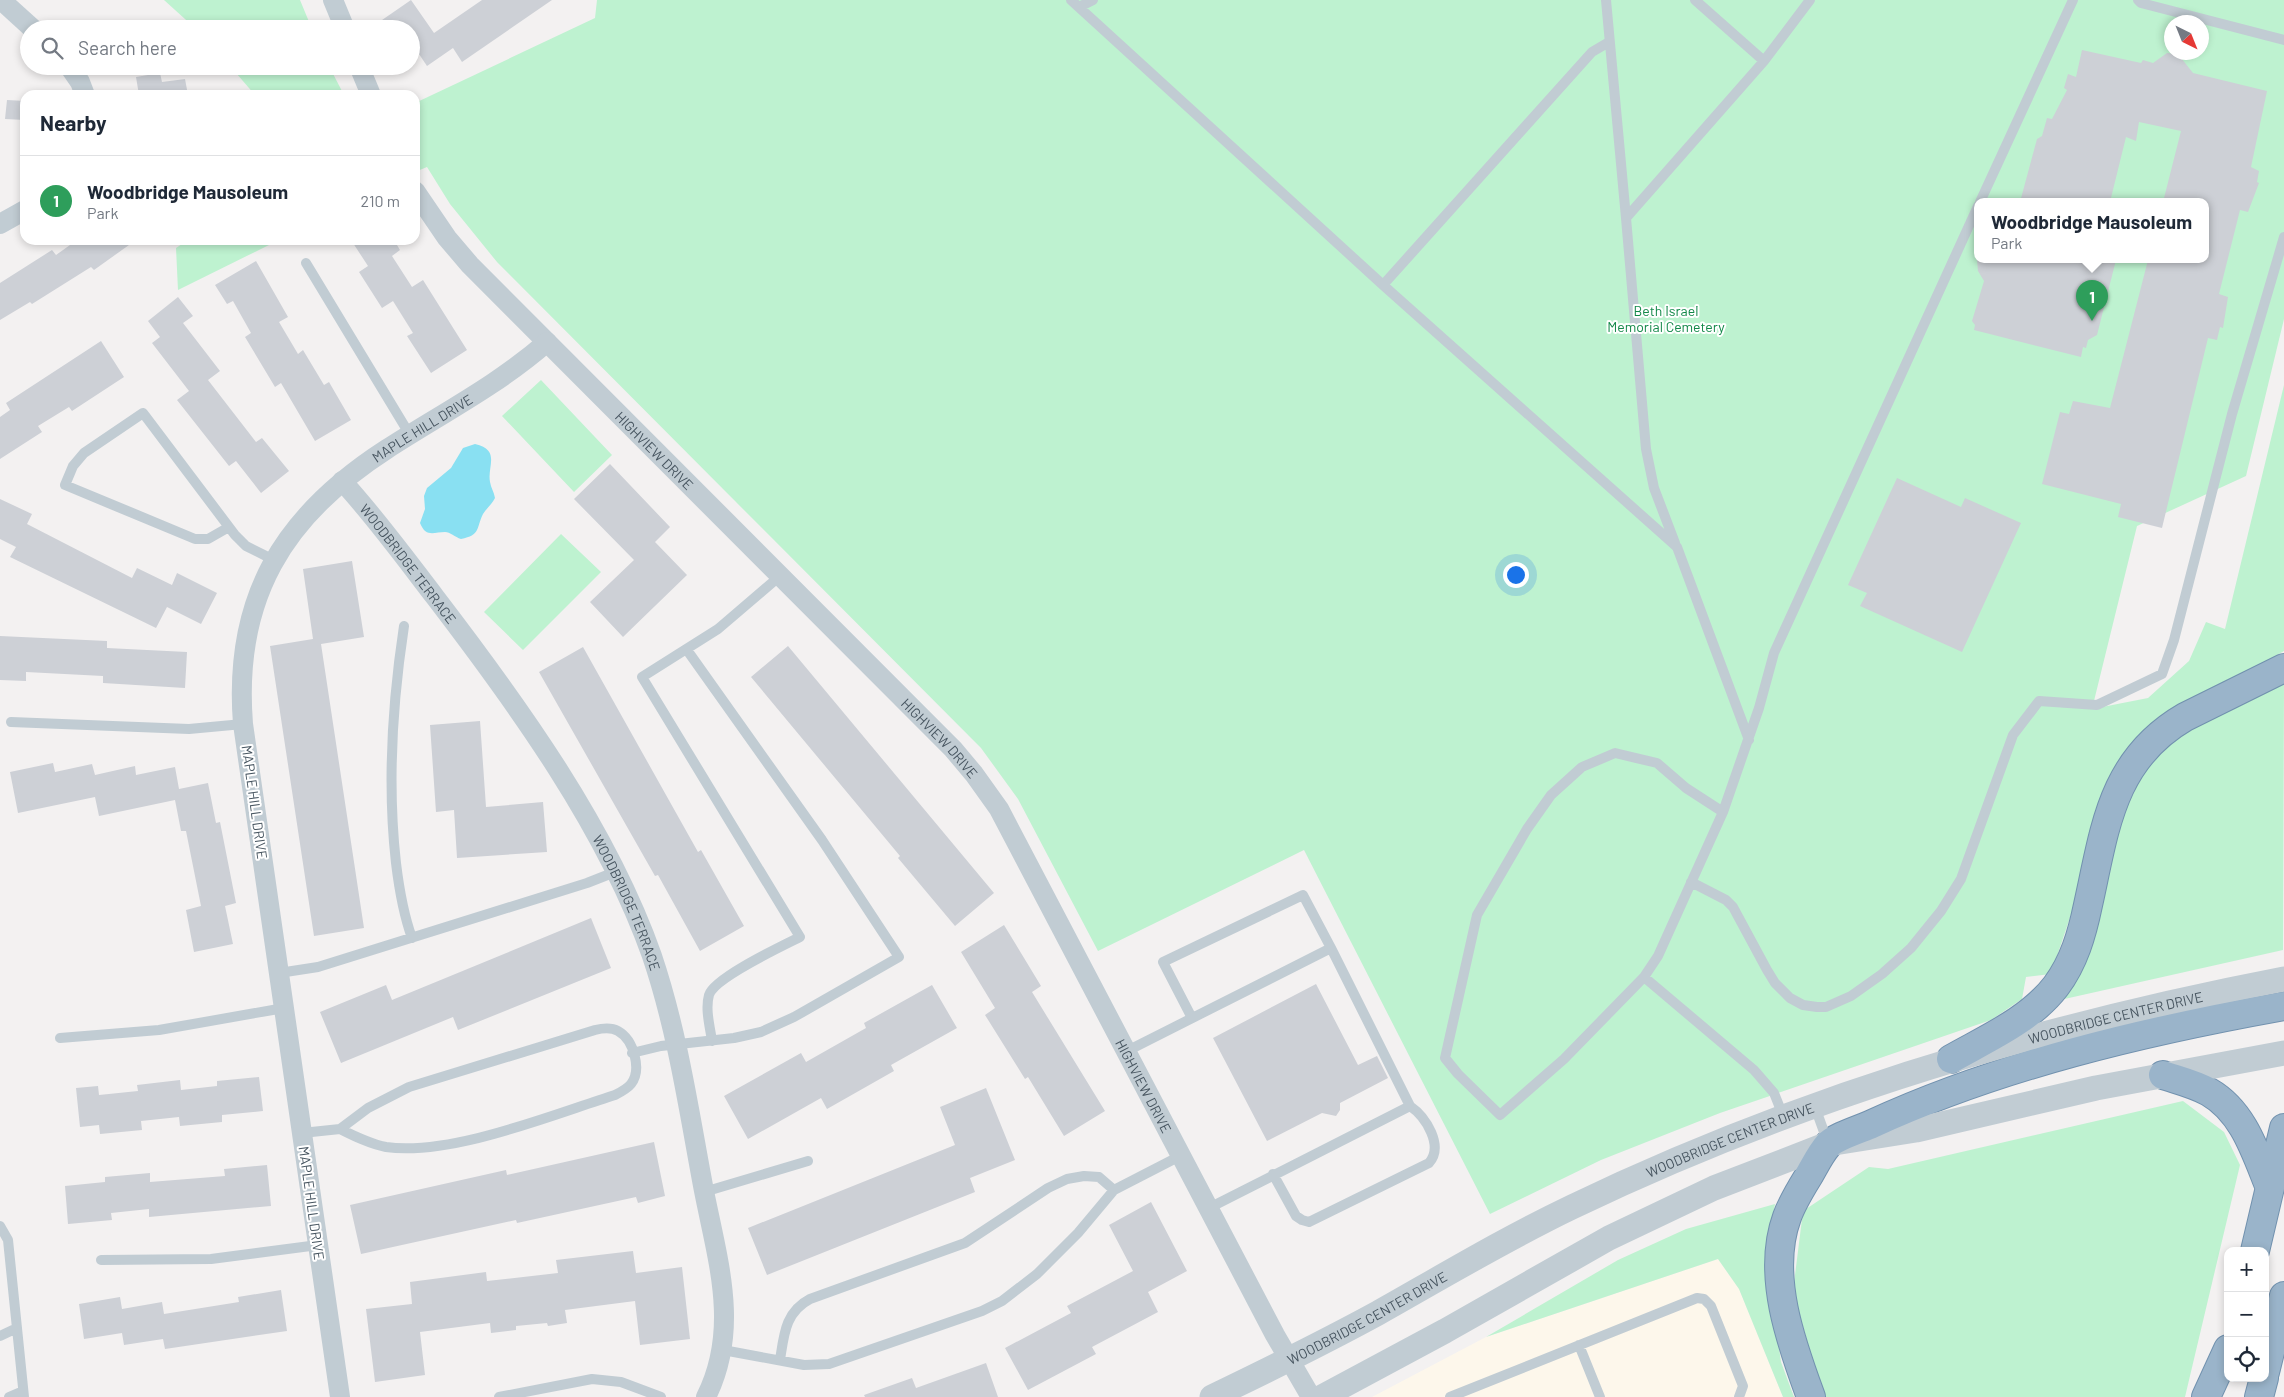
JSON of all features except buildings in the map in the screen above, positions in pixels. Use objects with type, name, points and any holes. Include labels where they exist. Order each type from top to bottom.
[{"type":"highway","points":[[1952,1059],[2030,1012],[2049,994],[2065,973],[2073,958],[2084,924],[2113,803],[2124,776],[2144,749],[2162,732],[2185,717],[2284,668]]},
{"type":"highway","points":[[1811,1397],[1792,1341],[1784,1305],[1781,1275],[1782,1244],[1791,1208],[1828,1144],[1912,1106],[2050,1060],[2180,1026],[2284,1006]]},
{"type":"highway","points":[[2163,1075],[2210,1092],[2228,1107],[2248,1136],[2270,1188]]},
{"type":"highway","points":[[2255,1247],[2284,1128]]},
{"type":"highway","points":[[2269,1356],[2284,1296]]},
{"type":"highway","points":[[2206,1397],[2224,1359]]},
{"type":"highway","points":[[2219,1397],[2224,1378]]},
{"type":"highway","points":[[2259,1397],[2263,1382]]},
{"type":"street","points":[[1,0],[23,20]]},
{"type":"street","points":[[333,0],[341,20]]},
{"type":"street","points":[[75,75],[83,90]]},
{"type":"street","points":[[362,75],[368,90]]},
{"type":"street","name":"HIGHVIEW DRIVE","points":[[420,199],[458,252],[953,749],[983,785],[999,809],[1289,1360],[1311,1397]]},
{"type":"street","points":[[0,224],[20,213]]},
{"type":"street","name":"MAPLE HILL DRIVE","points":[[340,1397],[244,724],[242,679],[246,644],[257,597],[274,560],[297,525],[342,481],[410,435],[503,377],[547,342]]},
{"type":"street","name":"WOODBRIDGE TERRACE","points":[[342,481],[365,507],[455,624],[518,711],[565,782],[615,872],[651,956],[678,1045],[721,1284],[724,1324],[723,1350],[717,1373],[706,1397]]},
{"type":"street","name":"WOODBRIDGE CENTER DRIVE","points":[[1212,1397],[1289,1360],[1504,1241],[1571,1207],[1645,1173],[1784,1118],[1952,1059],[2160,1005],[2284,979]]},
{"type":"street","points":[[1322,1397],[1642,1222],[1714,1188],[1828,1144],[1916,1130],[2096,1088],[2284,1053]]},
{"type":"lane","points":[[1075,4],[1093,0]]},
{"type":"lane","points":[[1606,0],[1646,448],[1654,488],[1749,740]]},
{"type":"lane","points":[[1695,0],[1764,61]]},
{"type":"lane","points":[[1626,218],[1764,61],[1810,0]]},
{"type":"lane","points":[[1982,198],[2073,0]]},
{"type":"lane","points":[[2138,0],[2141,3],[2284,40]]},
{"type":"lane","points":[[1075,4],[1383,285],[1676,547]]},
{"type":"lane","points":[[1383,285],[1592,52],[1609,42]]},
{"type":"lane","points":[[1723,812],[1686,788],[1657,763],[1614,753],[1582,767],[1551,795],[1527,829],[1477,916],[1445,1058],[1458,1074],[1500,1115],[1564,1059],[1644,977],[1658,956],[1723,812],[1749,740],[1774,653],[1974,215]]},
{"type":"lane","points":[[1691,882],[1726,900],[1733,907],[1775,983],[1790,998],[1803,1005],[1826,1007],[1839,1002],[1882,974],[1911,948],[1941,911],[1961,878],[2013,735],[2040,701],[2097,705],[2162,674],[2174,640],[2232,414],[2284,237]]},
{"type":"lane","points":[[306,262],[410,435]]},
{"type":"lane","points":[[229,527],[208,539],[195,538],[65,485],[73,466],[84,453],[143,413],[229,527],[246,546],[274,560]]},
{"type":"lane","points":[[712,1041],[708,1006],[713,987],[724,978],[800,937],[642,677],[687,650],[729,621],[780,576]]},
{"type":"lane","points":[[404,626],[392,719],[392,799],[399,882],[412,938]]},
{"type":"lane","points":[[632,1053],[749,1035],[773,1027],[899,956],[822,840],[687,650]]},
{"type":"lane","points":[[11,722],[189,729],[244,724]]},
{"type":"lane","points":[[279,973],[318,967],[615,872]]},
{"type":"lane","points":[[1192,1018],[1163,962],[1303,895],[1410,1106],[1420,1112],[1435,1143],[1435,1154],[1429,1163],[1309,1222],[1296,1216],[1273,1174]]},
{"type":"lane","points":[[1127,1051],[1331,948]]},
{"type":"lane","points":[[1644,977],[1754,1070],[1774,1093],[1784,1118]]},
{"type":"lane","points":[[60,1038],[160,1030],[284,1008]]},
{"type":"lane","points":[[302,1133],[340,1129],[373,1143],[395,1148],[430,1147],[473,1139],[625,1090],[632,1083],[636,1073],[632,1053],[628,1040],[618,1031],[608,1028],[595,1030],[409,1087],[378,1102],[340,1129]]},
{"type":"lane","points":[[1209,1208],[1410,1106]]},
{"type":"lane","points":[[1814,1107],[1828,1144]]},
{"type":"lane","points":[[723,1350],[804,1365],[828,1364],[982,1311],[1002,1301],[1037,1274],[1078,1233],[1114,1190],[1182,1154]]},
{"type":"lane","points":[[704,1192],[808,1161]]},
{"type":"lane","points":[[780,1360],[789,1318],[798,1306],[810,1299],[955,1248],[974,1238],[1048,1188],[1067,1179],[1084,1176],[1099,1177],[1114,1190]]},
{"type":"lane","points":[[0,1226],[8,1240],[24,1394],[9,1397]]},
{"type":"lane","points":[[101,1260],[211,1259],[318,1245]]},
{"type":"lane","points":[[1450,1397],[1694,1299],[1704,1299],[1711,1306],[1743,1386],[1739,1397]]},
{"type":"lane","points":[[0,1336],[17,1328]]},
{"type":"lane","points":[[1579,1345],[1600,1397]]},
{"type":"lane","points":[[499,1397],[592,1378],[621,1382],[658,1396]]},
{"type":"shaded area","points":[[1718,1259],[1739,1289],[1783,1397],[1372,1397],[1486,1337]]},
{"type":"green space","points":[[164,0],[300,0],[308,20],[186,20]]},
{"type":"green space","name":"Beth Israel Memorial Cemetery","points":[[597,0],[2284,0],[2284,319],[2246,476],[2137,526],[2092,709],[2148,698],[2189,661],[2206,622],[2225,629],[2284,385],[2284,651],[2153,727],[2090,858],[2051,974],[2026,977],[2022,999],[1991,1020],[1720,1113],[1601,1160],[1490,1214],[1304,850],[1098,951],[1018,799],[981,748],[497,262],[450,204],[427,167],[420,170],[420,101],[595,18]]},
{"type":"green space","points":[[238,75],[334,75],[341,90],[251,90]]},
{"type":"green space","points":[[180,245],[269,245],[178,290],[176,248]]},
{"type":"green space","points":[[541,380],[612,455],[574,492],[502,416]]},
{"type":"green space","points":[[561,534],[601,572],[523,650],[484,612]]},
{"type":"green space","points":[[2284,679],[2283,950],[2060,1000],[2131,784],[2162,744]]},
{"type":"green space","points":[[2183,1101],[2224,1132],[2240,1165],[2185,1397],[1823,1397],[1793,1291],[1803,1211],[1869,1167],[1888,1169]]},
{"type":"green space","points":[[1775,1204],[1766,1254],[1781,1362],[1794,1397],[1783,1397],[1739,1289],[1718,1259],[1486,1337],[1618,1260],[1686,1229]]},
{"type":"water","points":[[475,444],[488,450],[490,454],[490,482],[495,498],[483,514],[477,530],[472,535],[461,539],[447,532],[434,533],[425,531],[420,523],[425,509],[424,496],[427,488],[451,468],[463,448]]},
{"type":"place","name":"Woodbridge Mausoleum","points":[[2092,321]]}]
